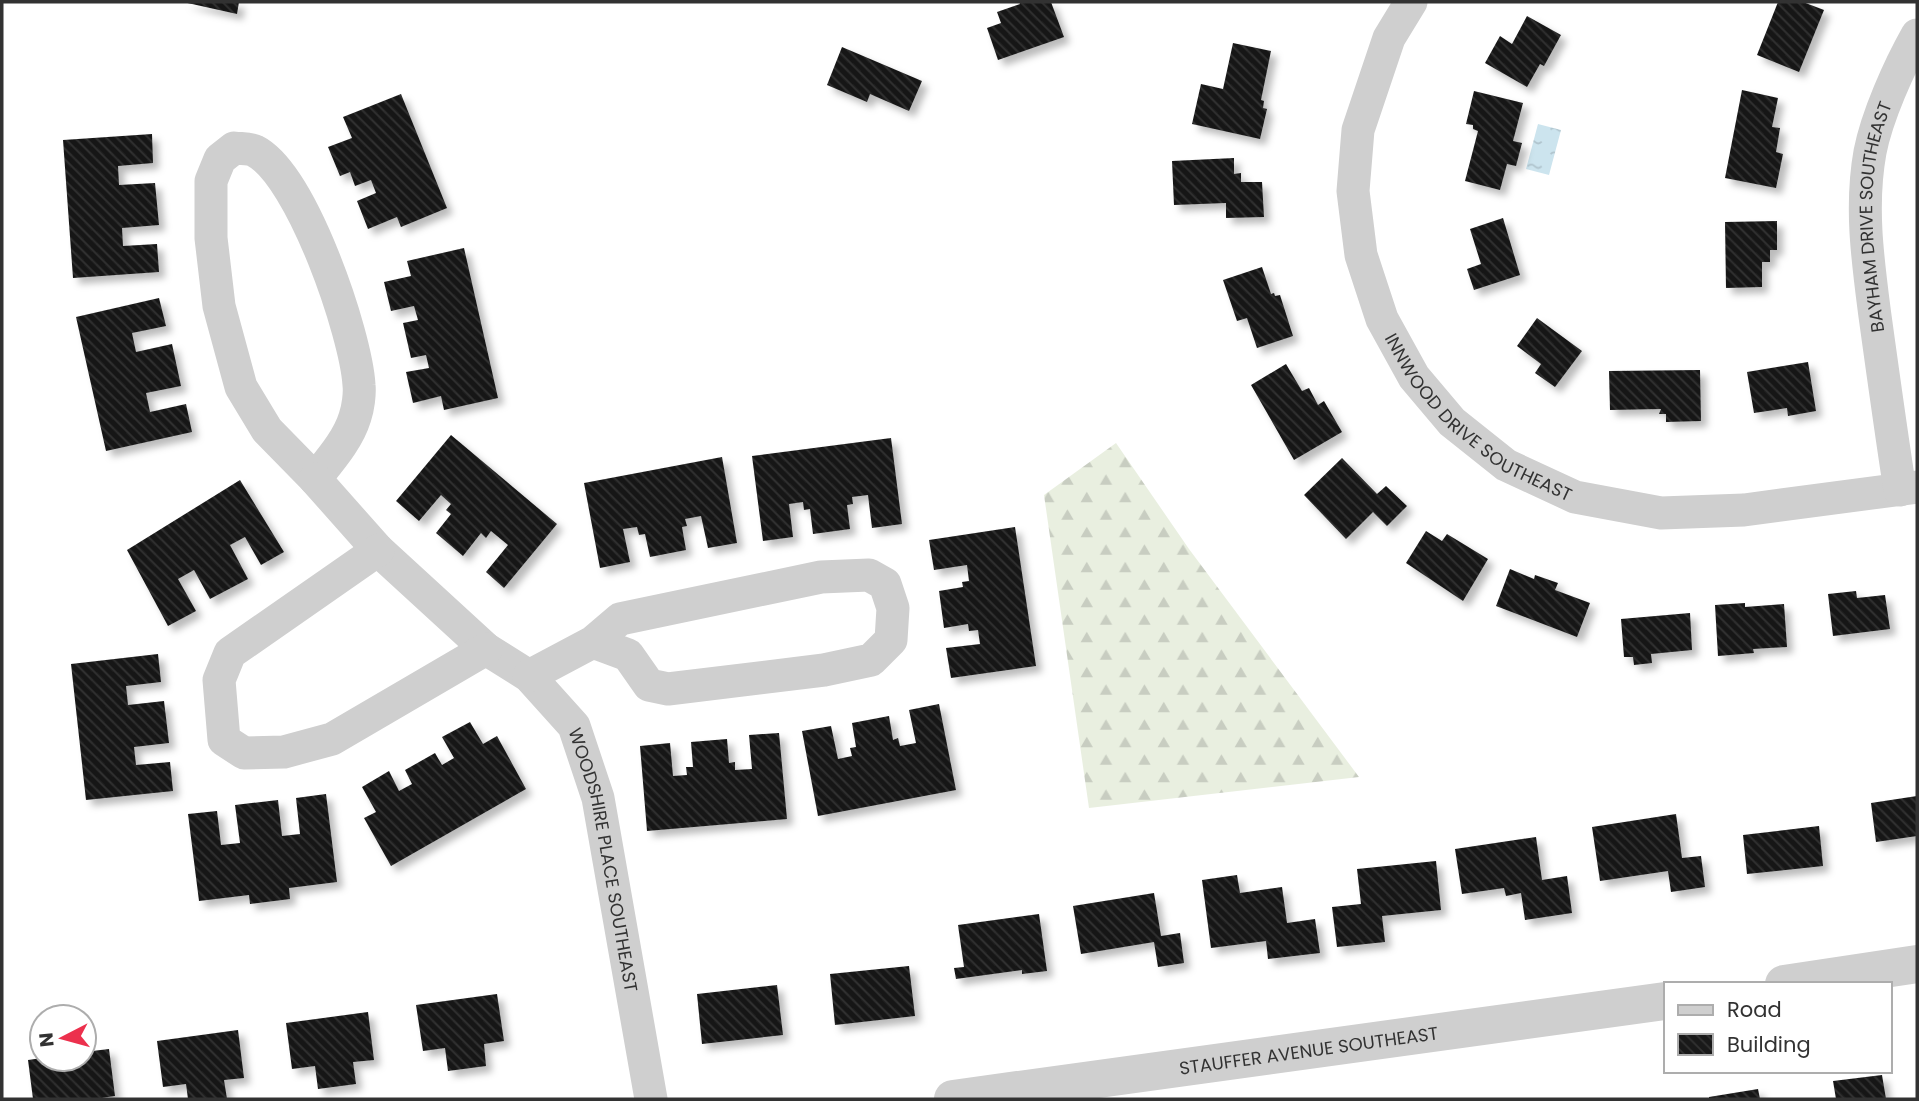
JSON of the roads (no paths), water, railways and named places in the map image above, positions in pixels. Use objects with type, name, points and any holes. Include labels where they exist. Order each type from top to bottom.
[{"type":"street","name":"INNWOOD DRIVE SOUTHEAST","points":[[1411,2],[1390,38],[1358,131],[1353,191],[1361,255],[1382,319],[1414,377],[1452,422],[1506,465],[1576,496],[1661,513],[1744,510],[1909,488]]},
{"type":"street","name":"BAYHAM DRIVE SOUTHEAST","points":[[1909,488],[1882,373],[1865,231],[1869,154],[1875,131],[1917,34]]},
{"type":"street","name":"WOODSHIRE PLACE SOUTHEAST","points":[[315,479],[342,445],[355,417],[359,387],[352,341],[340,299],[298,200],[275,169],[255,151],[234,148],[220,159],[211,181],[211,238],[219,306],[241,387],[267,430],[315,479],[377,550],[486,649],[529,676],[574,726],[598,798],[651,1099]]},
{"type":"street","points":[[377,550],[230,653],[219,680],[224,740],[244,753],[284,752],[332,739],[486,649]]},
{"type":"street","points":[[529,676],[593,642],[620,619],[821,577],[869,575],[885,584],[893,608],[891,640],[871,660],[824,670],[668,689],[649,685],[628,655],[593,642]]},
{"type":"street","points":[[1797,982],[1917,964]]},
{"type":"street","name":"STAUFFER AVENUE SOUTHEAST","points":[[953,1099],[1664,1000]]},
{"type":"water","points":[[1538,124],[1561,130],[1549,175],[1526,169]]}]
